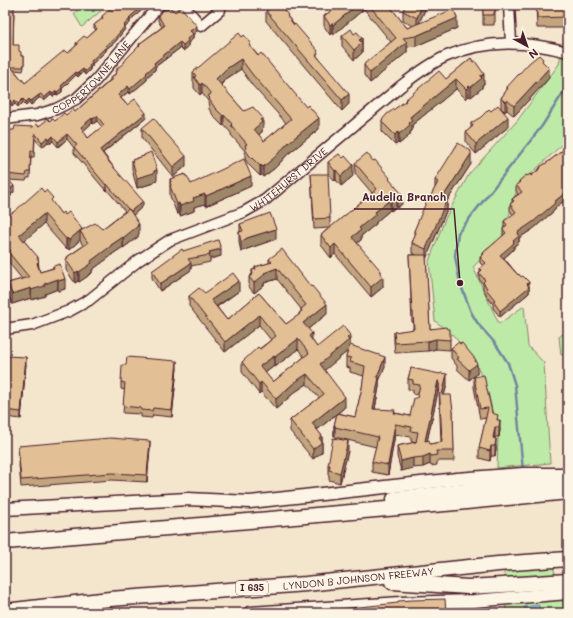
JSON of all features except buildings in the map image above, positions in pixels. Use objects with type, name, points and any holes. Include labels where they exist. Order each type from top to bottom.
[{"type":"highway","points":[[357,511],[377,501],[563,482],[568,480]]},
{"type":"highway","points":[[5,542],[568,492]]},
{"type":"highway","name":"LYNDON B JOHNSON FREEWAY","points":[[5,611],[110,599],[348,580],[498,564],[568,559]]},
{"type":"highway","points":[[348,580],[468,587],[568,581]]},
{"type":"main road","points":[[5,509],[188,498],[250,502],[523,474],[568,474]]},
{"type":"main road","points":[[250,613],[568,593]]},
{"type":"street","name":"COPPERTOWNE LANE","points":[[5,119],[37,115],[56,109],[76,99],[96,80],[159,5]]},
{"type":"street","points":[[183,5],[201,26],[220,10],[216,5]]},
{"type":"street","points":[[509,5],[511,43]]},
{"type":"street","name":"WHITEHURST DRIVE","points":[[5,329],[32,325],[69,311],[88,300],[139,260],[170,240],[244,212],[265,200],[401,86],[447,56],[475,47],[511,43],[534,44],[568,52]]},
{"type":"green space","points":[[81,5],[108,5],[82,27],[74,14]]},
{"type":"green space","points":[[568,19],[568,139],[518,186],[502,238],[473,267],[499,324],[524,306],[528,346],[544,363],[550,463],[497,468],[498,437],[489,396],[476,363],[453,335],[435,321],[429,261],[445,219],[469,174],[517,121],[559,64]]},
{"type":"green space","points":[[563,334],[568,335],[568,354],[561,355],[559,337]]},
{"type":"green space","points":[[553,566],[566,613],[506,613],[504,571]]},
{"type":"water","points":[[539,605],[539,613],[526,613],[524,607]]},
{"type":"waterway","points":[[93,11],[98,5]]},
{"type":"waterway","points":[[523,471],[515,385],[508,363],[495,343],[478,324],[471,312],[460,283],[455,256],[458,233],[542,126],[568,85]]},
{"type":"place","name":"Audelia Branch","points":[[460,283]]}]
